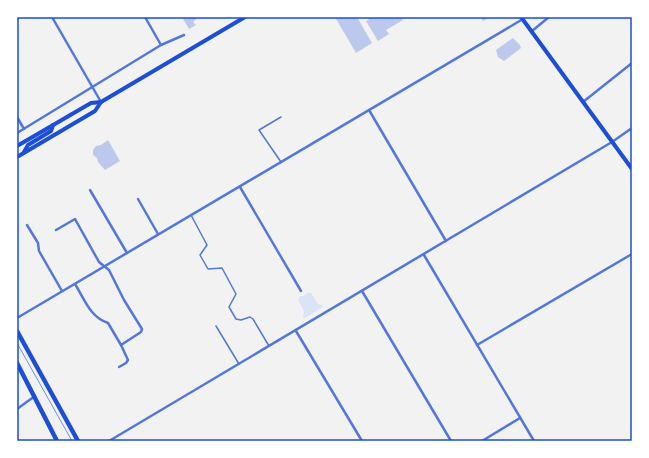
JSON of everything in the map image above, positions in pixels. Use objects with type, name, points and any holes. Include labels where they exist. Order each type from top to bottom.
[{"type":"main road","points":[[17,146],[91,103],[101,102],[244,17]]},
{"type":"main road","points":[[522,18],[632,169]]},
{"type":"main road","points":[[17,157],[95,111],[101,102]]},
{"type":"main road","points":[[24,153],[28,145],[51,131],[53,125]]},
{"type":"main road","points":[[17,331],[78,441]]},
{"type":"main road","points":[[17,362],[57,441]]},
{"type":"street","points":[[52,17],[101,102]]},
{"type":"street","points":[[145,17],[162,45]]},
{"type":"street","points":[[531,31],[549,17]]},
{"type":"street","points":[[17,318],[240,187],[522,18]]},
{"type":"street","points":[[17,133],[92,86],[162,45],[184,35]]},
{"type":"street","points":[[583,102],[632,63]]},
{"type":"street","points":[[369,110],[446,241]]},
{"type":"street","points":[[17,117],[24,129]]},
{"type":"street","points":[[109,441],[424,255],[612,142],[632,128]]},
{"type":"street","points":[[240,187],[301,291]]},
{"type":"street","points":[[90,190],[127,253]]},
{"type":"street","points":[[138,199],[158,234]]},
{"type":"street","points":[[56,230],[75,219],[99,262],[109,270],[124,300],[142,329],[141,332],[121,345]]},
{"type":"street","points":[[27,225],[38,243],[39,251],[62,291]]},
{"type":"street","points":[[477,345],[632,254]]},
{"type":"street","points":[[424,255],[534,441]]},
{"type":"street","points":[[75,284],[93,315],[97,320],[108,323],[121,345],[128,360],[119,367]]},
{"type":"street","points":[[362,292],[451,441]]},
{"type":"street","points":[[296,331],[362,441]]},
{"type":"street","points":[[17,409],[35,396]]},
{"type":"street","points":[[482,441],[520,418]]},
{"type":"lane","points":[[281,117],[259,130],[281,162]]},
{"type":"lane","points":[[191,215],[207,245],[200,255],[208,269],[222,268],[236,294],[230,307],[236,318],[241,320],[250,317],[253,319],[269,346]]},
{"type":"lane","points":[[216,326],[239,364]]},
{"type":"shaded area","points":[[307,293],[311,293],[318,304],[324,306],[305,318],[303,317],[304,311],[298,300],[300,296],[304,296]]},
{"type":"building","points":[[182,17],[198,17],[193,22],[196,25],[189,29]]},
{"type":"building","points":[[335,17],[357,17],[372,43],[356,53]]},
{"type":"building","points":[[367,17],[401,17],[403,20],[386,30],[389,34],[378,41],[366,21],[369,20]]},
{"type":"building","points":[[480,17],[489,17],[489,18],[483,21]]},
{"type":"building","points":[[513,38],[521,48],[504,61],[498,57],[496,50]]},
{"type":"building","points":[[108,140],[120,161],[105,170],[98,162],[97,158],[93,155],[93,150],[96,146],[101,145]]},
{"type":"tram line","points":[[17,343],[72,441]]}]
